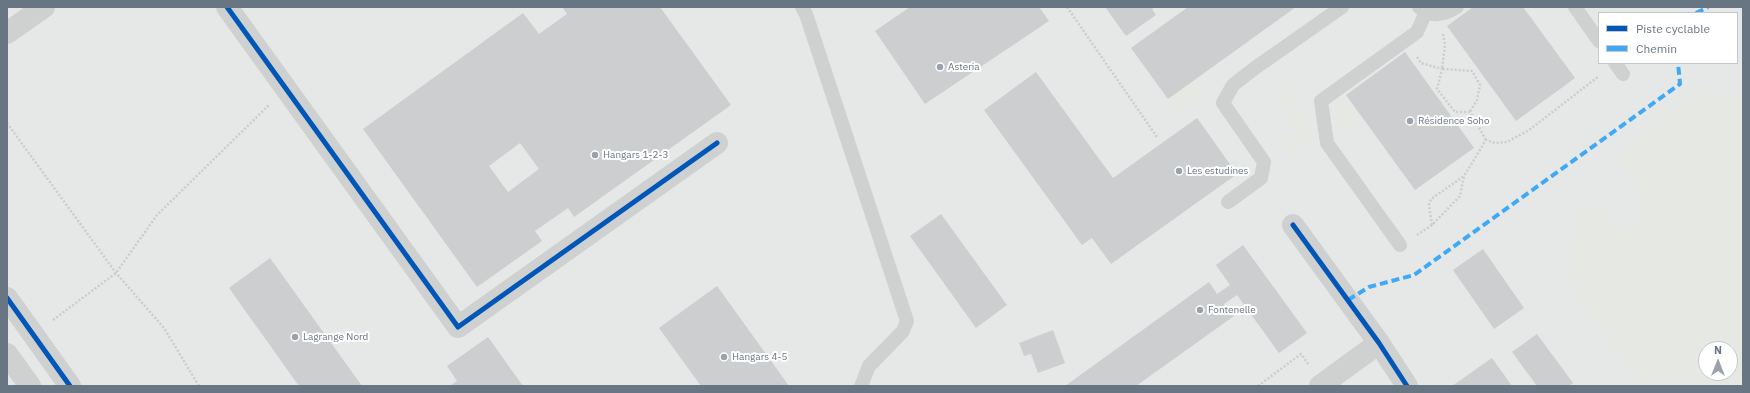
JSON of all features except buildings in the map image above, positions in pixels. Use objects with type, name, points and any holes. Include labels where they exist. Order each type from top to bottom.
[{"type":"street","points":[[7,33],[44,7]]},
{"type":"street","points":[[227,7],[458,327],[716,144]]},
{"type":"street","points":[[1293,225],[1379,343],[1407,386]]},
{"type":"street","points":[[7,298],[70,386]]},
{"type":"street","points":[[1321,385],[1379,343]]},
{"type":"street","points":[[7,354],[30,386]]},
{"type":"lane","points":[[802,7],[806,14],[855,157],[907,321],[903,331],[869,366],[861,386]]},
{"type":"lane","points":[[1228,202],[1261,178],[1264,162],[1223,103],[1233,85],[1342,7]]},
{"type":"lane","points":[[1400,245],[1327,143],[1321,101],[1417,32],[1422,9],[1440,15],[1450,12],[1457,7]]},
{"type":"lane","points":[[1575,7],[1598,40]]},
{"type":"path","points":[[1067,7],[1157,137]]},
{"type":"path","points":[[1440,15],[1445,46],[1437,90],[1455,112],[1470,112]]},
{"type":"path","points":[[1405,40],[1421,63],[1442,69],[1472,71],[1480,85],[1477,100],[1470,112]]},
{"type":"path","points":[[1470,112],[1486,140],[1496,144],[1508,142],[1529,130],[1618,67]]},
{"type":"path","points":[[34,335],[116,273],[157,215],[286,88]]},
{"type":"path","points":[[7,123],[116,273],[164,328],[199,386]]},
{"type":"path","points":[[1400,245],[1432,225],[1460,196],[1464,176],[1486,140]]},
{"type":"path","points":[[1432,225],[1429,205],[1431,199],[1464,176]]},
{"type":"path","points":[[1258,386],[1301,354],[1321,385]]},
{"type":"shaded area","points":[[7,7],[1743,7],[1743,386],[7,386]]},
{"type":"shaded area","points":[[1194,80],[1204,93],[1178,112],[1168,99]]},
{"type":"shaded area","points":[[1283,86],[1318,135],[1293,155],[1284,143],[1300,132],[1272,93]]},
{"type":"shaded area","points":[[1695,90],[1727,95],[1743,92],[1743,386],[1644,386],[1569,287],[1577,210],[1595,204],[1615,231],[1643,224],[1645,193],[1616,161]]},
{"type":"shaded area","points":[[1342,96],[1356,115],[1352,120],[1358,126],[1341,137],[1333,103]]},
{"type":"marked path","points":[[1698,12],[1708,7]]},
{"type":"marked path","points":[[1348,300],[1369,287],[1414,275],[1680,84],[1678,64]]},
{"type":"cycle path","points":[[227,7],[458,327],[717,143]]},
{"type":"cycle path","points":[[1293,225],[1379,343],[1407,386]]},
{"type":"cycle path","points":[[7,298],[70,386]]},
{"type":"place","name":"Asteria","points":[[940,67]]},
{"type":"place","name":"Résidence Soho","points":[[1410,121]]},
{"type":"place","name":"Hangars 1-2-3","points":[[595,155]]},
{"type":"place","name":"Les estudines","points":[[1179,171]]},
{"type":"place","name":"Fontenelle","points":[[1200,310]]},
{"type":"place","name":"Lagrange Nord","points":[[295,337]]},
{"type":"place","name":"Hangars 4-5","points":[[724,357]]}]
